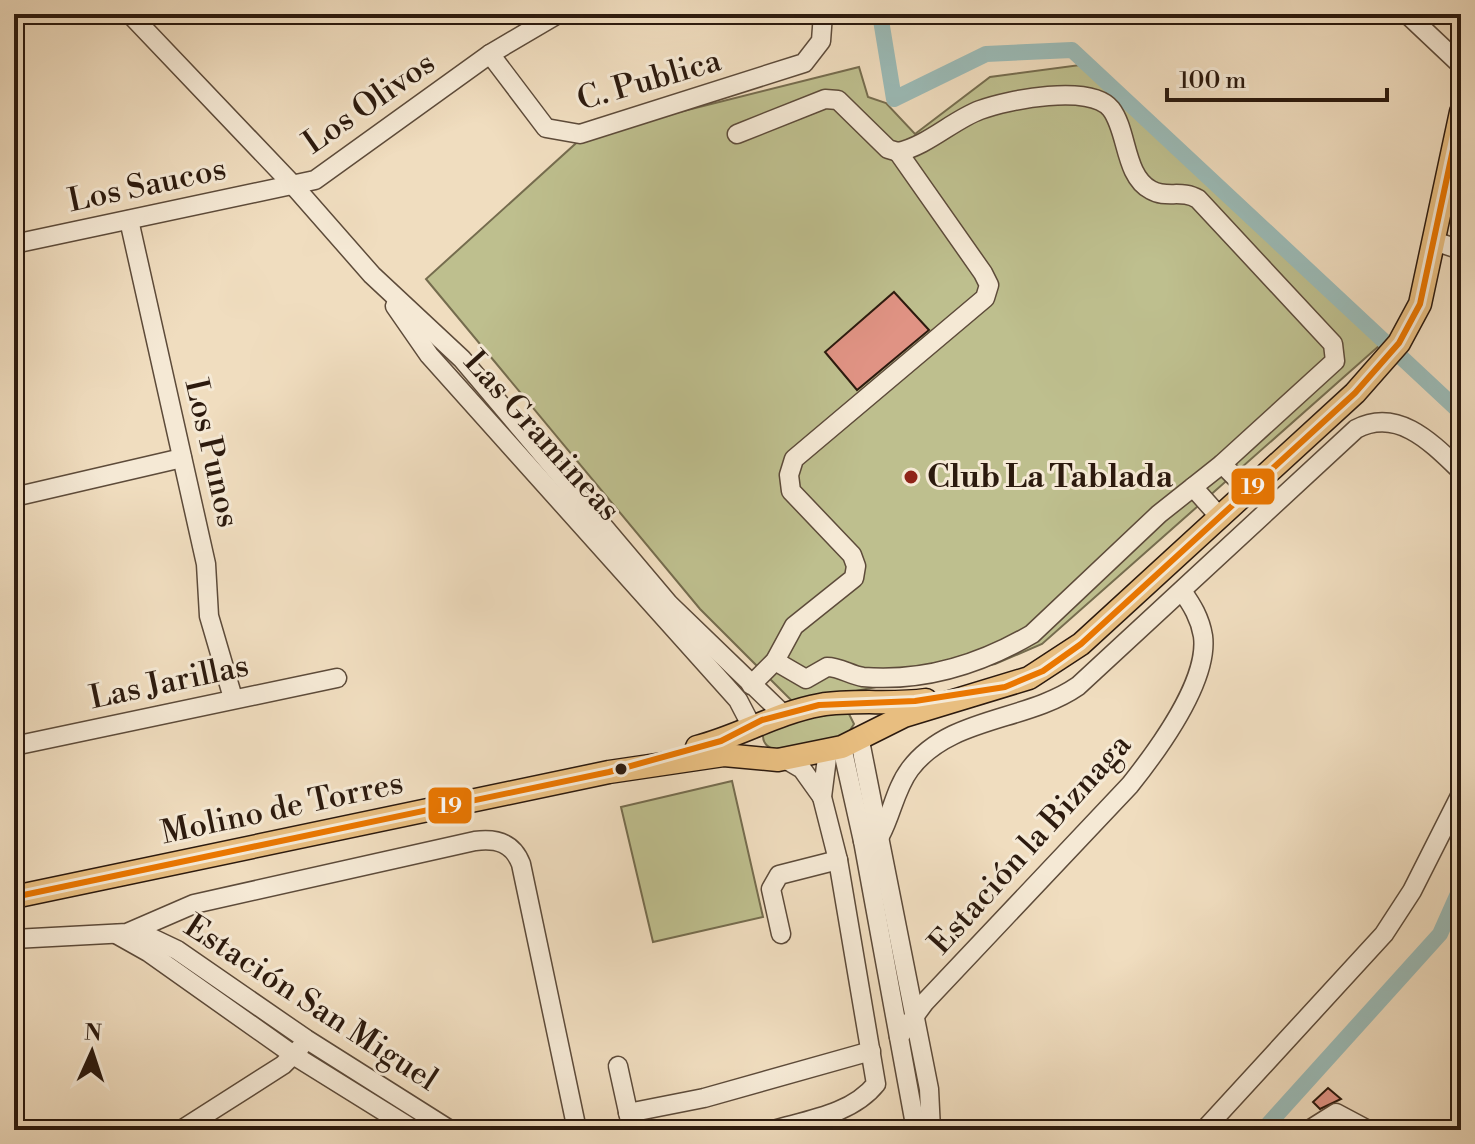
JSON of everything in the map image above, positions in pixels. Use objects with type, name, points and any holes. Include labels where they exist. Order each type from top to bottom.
[{"type":"main road","name":"Molino de Torres","points":[[14,897],[609,772],[724,755],[779,760],[843,746],[896,719],[967,695],[1016,683],[1055,663],[1301,448],[1381,367],[1399,343],[1420,304],[1461,112]]},
{"type":"main road","name":"Molino de Torres","points":[[1158,574],[1218,515],[1335,412]]},
{"type":"main road","name":"Molino de Torres","points":[[609,772],[721,741],[782,713],[841,702],[893,703],[967,695]]},
{"type":"main road","points":[[841,702],[853,705],[860,714],[843,746]]},
{"type":"main road","points":[[751,725],[759,753],[779,760]]},
{"type":"street","name":"Las Gramineas","points":[[130,14],[293,185],[372,275],[462,359],[680,626],[700,646]]},
{"type":"street","name":"Los Olivos","points":[[293,185],[323,176],[490,54],[558,14]]},
{"type":"street","name":"C. Publica","points":[[490,54],[546,128],[580,134],[804,63],[821,41],[823,14]]},
{"type":"street","points":[[1407,14],[1461,65]]},
{"type":"street","points":[[775,661],[806,679],[827,667],[861,677],[914,677],[954,670],[1032,634],[1335,361],[1333,344],[1198,199],[1189,193],[1163,195],[1149,190],[1139,180],[1111,109],[1097,99],[1075,95],[1030,98],[981,110],[898,152]]},
{"type":"street","points":[[737,134],[825,99],[838,100],[888,149],[898,152],[989,285],[985,298],[794,459],[789,475],[791,491],[852,555],[856,566],[854,578],[794,626],[775,661],[751,685]]},
{"type":"street","name":"Los Saucos","points":[[14,244],[293,185]]},
{"type":"street","name":"Los Punos","points":[[129,220],[206,564],[209,616],[233,698]]},
{"type":"street","points":[[1434,241],[1461,250]]},
{"type":"street","points":[[916,1130],[891,999],[872,838],[902,782],[932,746],[960,732],[1034,709],[1067,694],[1356,429],[1382,421],[1413,429],[1461,471]]},
{"type":"street","points":[[14,497],[182,458]]},
{"type":"street","points":[[1222,464],[1247,489]]},
{"type":"street","points":[[1193,487],[1218,515]]},
{"type":"street","name":"Estación la Biznaga","points":[[899,1037],[917,1006],[1130,785],[1156,751],[1190,689],[1202,656],[1203,635],[1198,614],[1182,591]]},
{"type":"street","points":[[700,646],[782,713]]},
{"type":"street","points":[[700,646],[738,700],[751,725]]},
{"type":"street","name":"Las Jarillas","points":[[14,746],[337,678]]},
{"type":"street","points":[[843,746],[872,838],[917,1006],[931,1100],[931,1130]]},
{"type":"street","points":[[822,797],[843,746]]},
{"type":"street","points":[[773,1130],[824,1116],[865,1098],[876,1084],[838,860],[822,797],[802,769],[779,760]]},
{"type":"street","points":[[1204,1130],[1384,934],[1412,891],[1461,794]]},
{"type":"street","points":[[14,939],[137,931],[177,909],[264,887],[475,841],[488,839],[507,844],[521,864],[577,1130]]},
{"type":"street","points":[[781,934],[771,889],[779,875],[838,860]]},
{"type":"street","name":"Estación San Miguel","points":[[137,931],[177,950],[306,1039],[450,1130]]},
{"type":"street","name":"Estación San Miguel","points":[[116,934],[148,952],[295,1056],[414,1130]]},
{"type":"street","points":[[891,999],[917,1006]]},
{"type":"street","points":[[181,1130],[295,1056],[306,1039]]},
{"type":"street","points":[[618,1066],[630,1122],[871,1051]]},
{"type":"street","points":[[336,1080],[350,1067]]},
{"type":"street","points":[[1309,1130],[1336,1113],[1368,1130]]},
{"type":"green space","name":"Club La Tablada","points":[[1080,65],[1221,192],[1380,345],[1042,644],[995,664],[794,703],[700,609],[426,279],[584,136],[859,67],[868,97],[886,103],[915,134],[990,77]]},
{"type":"green space","points":[[848,712],[854,724],[847,735],[779,750],[769,747],[764,741],[763,733],[772,723]]},
{"type":"green space","points":[[732,781],[763,917],[653,942],[621,807]]},
{"type":"building","points":[[894,292],[929,330],[857,390],[825,352]]},
{"type":"building","points":[[1328,1088],[1341,1099],[1320,1109],[1313,1102]]},
{"type":"waterway","points":[[880,14],[894,99],[986,54],[1072,50],[1461,413]]},
{"type":"waterway","points":[[1263,1130],[1440,934],[1461,887]]},
{"type":"transit line","name":"19","points":[[14,897],[609,772],[721,741],[762,720],[819,705],[915,701],[1005,687],[1043,671],[1081,644],[1355,393],[1399,343],[1420,304],[1461,112]]},
{"type":"place","name":"Club La Tablada","points":[[911,477]]}]
